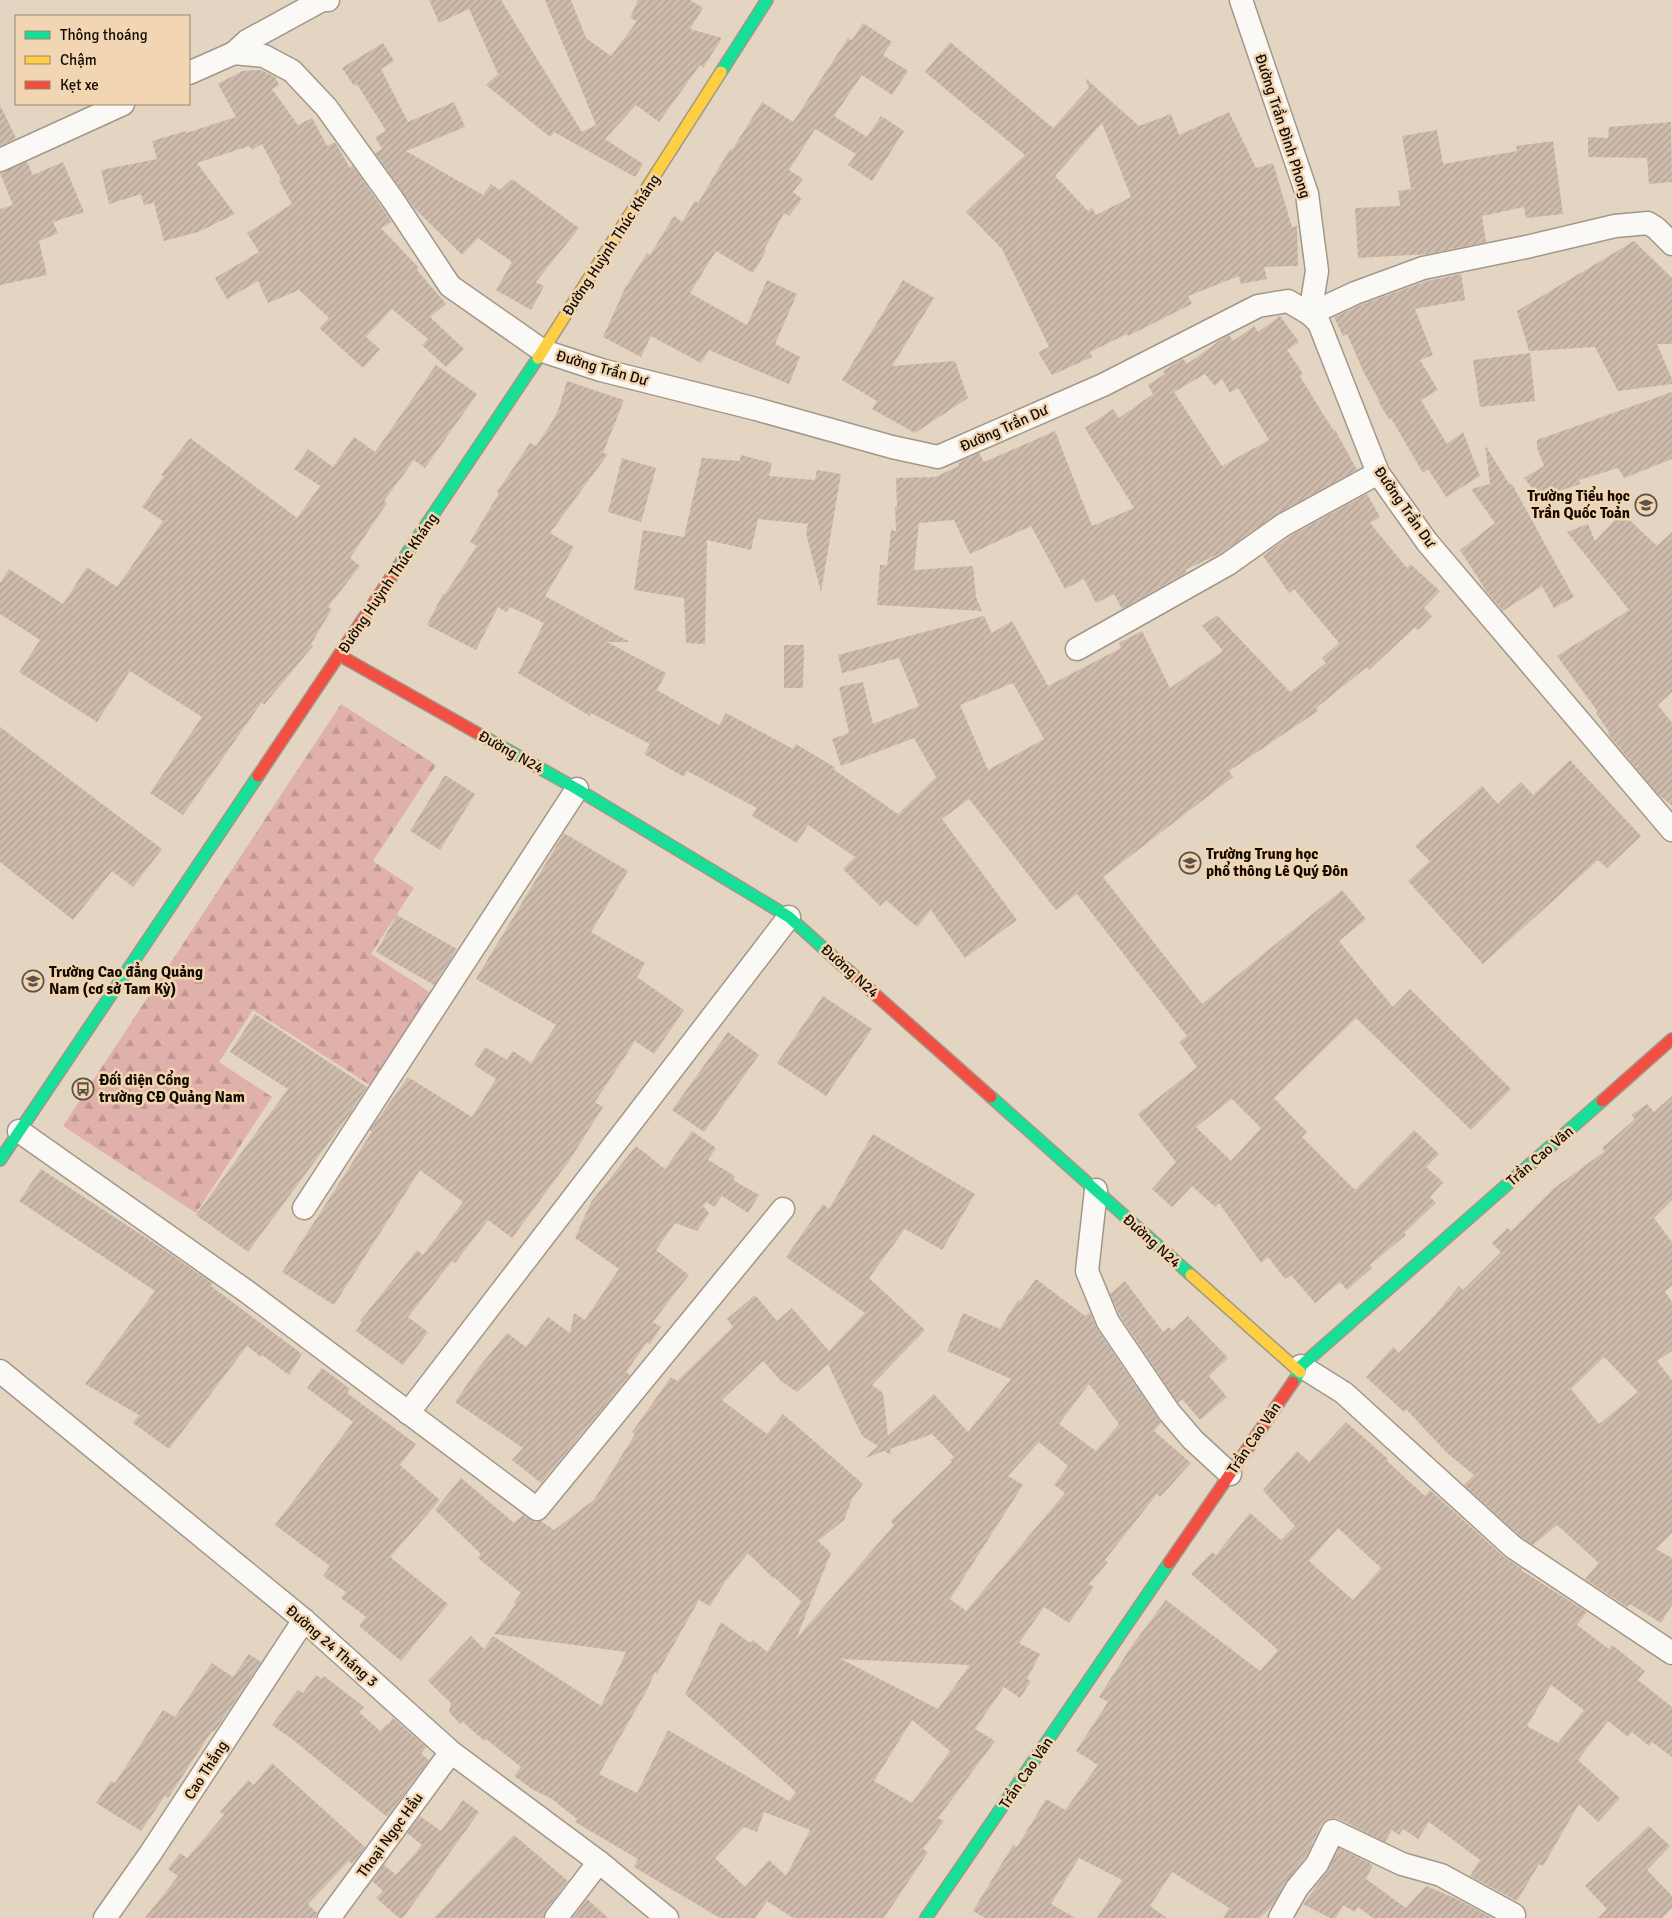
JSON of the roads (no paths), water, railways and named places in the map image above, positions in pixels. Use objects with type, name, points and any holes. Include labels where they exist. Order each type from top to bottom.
[{"type":"street","points":[[234,53],[247,40],[322,0],[328,0]]},
{"type":"street","name":"Đường Huỳnh Thúc Kháng","points":[[0,1160],[543,351],[767,0]]},
{"type":"street","name":"Đường Trần Đình Phong","points":[[1241,0],[1307,194],[1317,271],[1310,314]]},
{"type":"street","name":"Đường Trần Dư","points":[[190,73],[234,53],[264,56],[292,71],[326,108],[393,200],[450,286],[543,351],[601,370],[756,409],[892,447],[938,457],[1103,385],[1258,306],[1288,301],[1310,314],[1319,323],[1378,473],[1427,542],[1672,830]]},
{"type":"street","points":[[0,160],[121,105]]},
{"type":"street","points":[[1310,314],[1355,293],[1423,268],[1615,226],[1648,224],[1656,228],[1672,244]]},
{"type":"street","points":[[1077,649],[1228,564],[1282,524],[1378,473]]},
{"type":"street","name":"Đường N24","points":[[339,656],[577,788],[789,917],[1300,1369]]},
{"type":"street","points":[[304,1208],[577,788]]},
{"type":"street","points":[[408,1413],[789,917]]},
{"type":"street","name":"Trần Cao Vân","points":[[927,1918],[1300,1369],[1672,1039]]},
{"type":"street","points":[[19,1131],[246,1291],[537,1509],[783,1209]]},
{"type":"street","points":[[1096,1190],[1088,1271],[1108,1322],[1169,1412],[1194,1440],[1230,1474]]},
{"type":"street","points":[[1300,1369],[1344,1393],[1513,1547],[1672,1653]]},
{"type":"street","name":"Đường 24 Tháng 3","points":[[0,1371],[304,1620],[451,1752],[599,1862],[668,1918]]},
{"type":"street","name":"Cao Thắng","points":[[105,1918],[150,1854],[304,1620]]},
{"type":"street","name":"Thoại Ngọc Hầu","points":[[329,1918],[451,1752]]},
{"type":"street","points":[[1280,1918],[1298,1888],[1317,1864],[1333,1831],[1402,1864],[1441,1875],[1514,1914]]},
{"type":"street","points":[[556,1918],[599,1862]]},
{"type":"place","name":"Trường Tiểu học Trần Quốc Toản","points":[[1646,505]]},
{"type":"place","name":"Trường Trung học phổ thông Lê Quý Đôn","points":[[1190,863]]},
{"type":"place","name":"Trường Cao đẳng Quảng Nam (cơ sở Tam Kỳ)","points":[[33,981]]},
{"type":"place","name":"Đối diện Cổng trường CĐ Quảng Nam","points":[[83,1089]]}]
